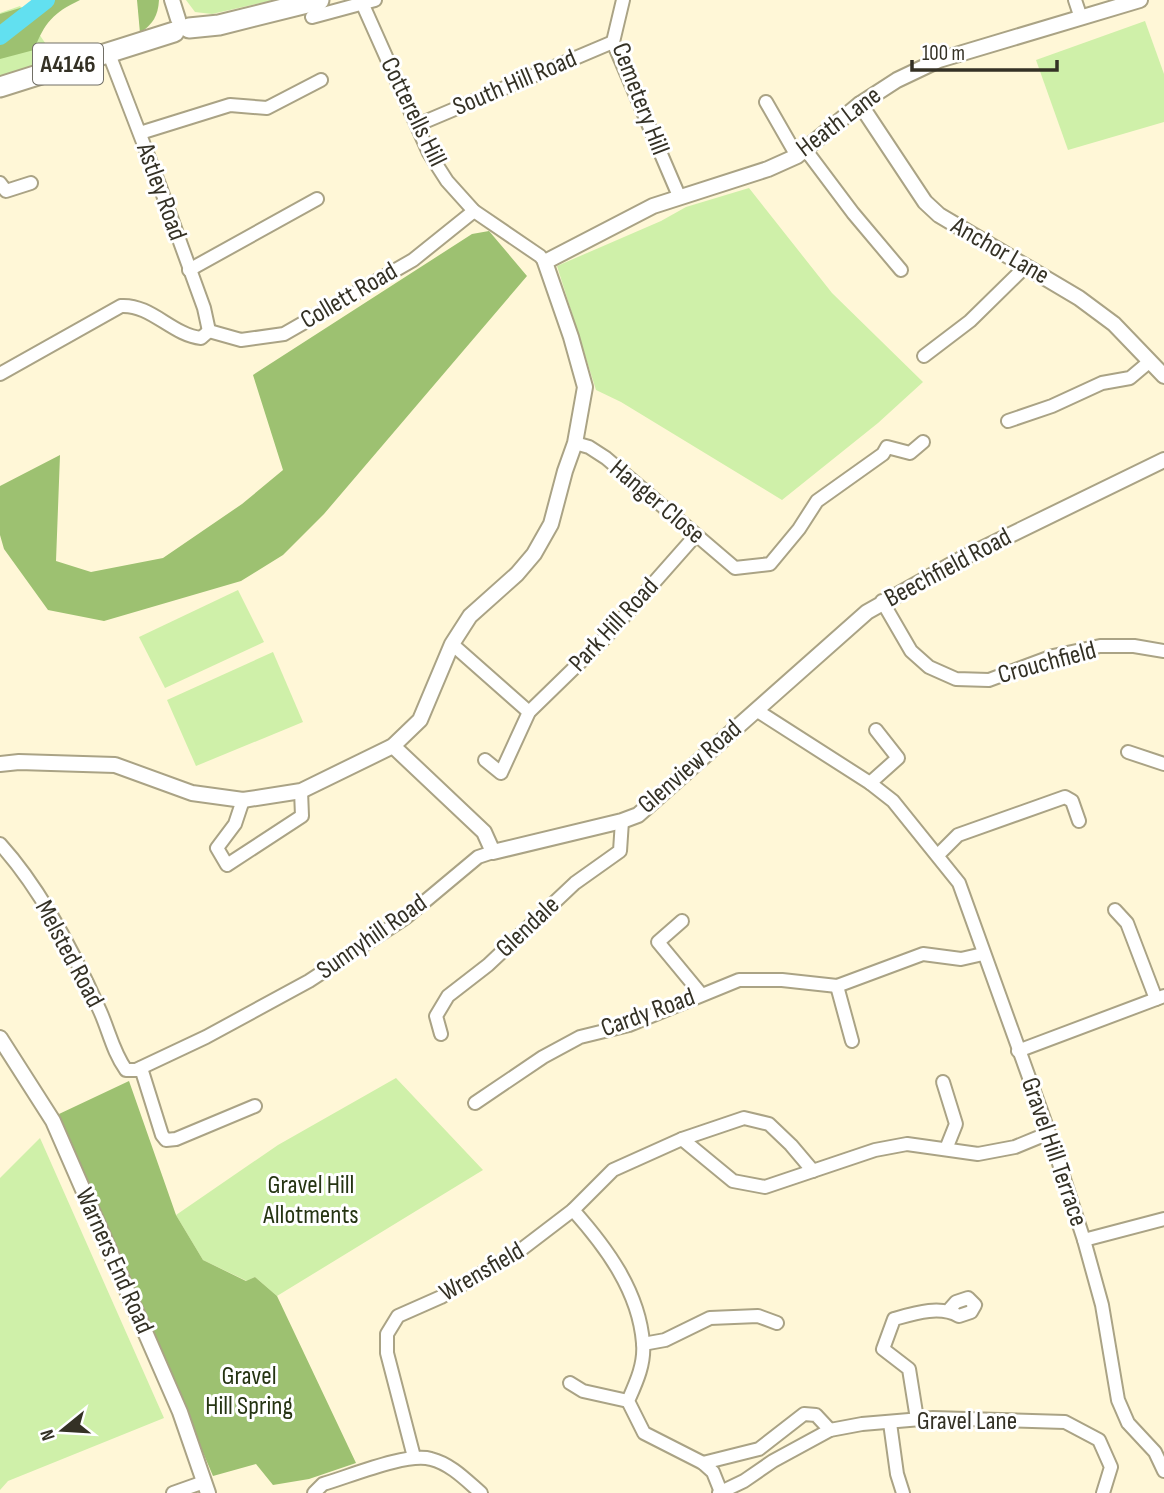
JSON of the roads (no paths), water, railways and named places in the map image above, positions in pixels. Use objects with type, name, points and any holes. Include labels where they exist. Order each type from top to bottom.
[{"type":"main road","name":"A4146","points":[[0,86],[109,54],[178,20],[219,25],[315,8]]},
{"type":"street","name":"Cemetery Hill","points":[[623,0],[613,42],[679,196]]},
{"type":"street","points":[[1075,0],[1081,18]]},
{"type":"street","name":"Heath Lane","points":[[545,262],[653,206],[768,169],[801,153],[860,104],[897,80],[939,60],[1140,0]]},
{"type":"street","points":[[315,8],[369,2]]},
{"type":"street","name":"Cotterells Hill","points":[[369,2],[429,153],[447,181],[474,211],[545,262]]},
{"type":"street","name":"South Hill Road","points":[[417,125],[613,42]]},
{"type":"street","name":"Astley Road","points":[[109,54],[204,308],[209,331]]},
{"type":"street","points":[[140,133],[230,105],[267,108],[321,80]]},
{"type":"street","points":[[766,102],[801,153],[901,270]]},
{"type":"street","name":"Anchor Lane","points":[[860,104],[925,202],[939,215],[1079,298],[1114,324],[1159,369]]},
{"type":"street","points":[[0,183],[6,191],[31,183]]},
{"type":"street","points":[[189,270],[317,200]]},
{"type":"street","name":"Collett Road","points":[[0,374],[121,306],[134,305],[190,337],[201,338],[209,331],[241,340],[284,334],[414,260],[474,211]]},
{"type":"street","points":[[0,764],[19,762],[115,765],[192,793],[243,800],[300,791],[393,746],[420,720],[452,644],[470,616],[517,574],[534,554],[551,524],[575,443],[586,387],[545,262]]},
{"type":"street","points":[[924,356],[970,321],[1026,267]]},
{"type":"street","points":[[1008,421],[1052,406],[1102,383],[1159,369]]},
{"type":"street","name":"Hanger Close","points":[[575,443],[589,447],[606,458],[735,568],[770,564],[817,501],[883,454],[887,447],[910,453],[923,442]]},
{"type":"street","name":"Beechfield Road","points":[[756,710],[867,611],[882,601],[963,558],[1164,460]]},
{"type":"street","name":"Park Hill Road","points":[[485,760],[501,773],[529,712],[605,638],[696,535]]},
{"type":"street","name":"Crouchfield","points":[[882,601],[911,651],[929,667],[956,679],[989,680],[1053,656],[1100,646],[1134,646],[1164,651]]},
{"type":"street","points":[[452,644],[529,712]]},
{"type":"street","name":"Gravel Hill Terrace","points":[[756,710],[870,783],[892,801],[959,883],[1049,1133],[1084,1240],[1102,1304],[1118,1400],[1128,1423],[1159,1450],[1164,1471]]},
{"type":"street","name":"Glenview Road","points":[[622,821],[638,815],[756,710]]},
{"type":"street","points":[[870,783],[898,758],[876,730]]},
{"type":"street","points":[[393,746],[484,832],[493,852]]},
{"type":"street","points":[[1128,752],[1164,764]]},
{"type":"street","points":[[243,800],[235,824],[217,848],[227,865],[302,816],[300,791]]},
{"type":"street","points":[[938,855],[958,835],[1065,797],[1072,802],[1079,821]]},
{"type":"street","name":"Sunnyhill Road","points":[[126,1070],[141,1068],[206,1037],[309,981],[405,918],[478,857],[622,821]]},
{"type":"street","name":"Glendale","points":[[441,1034],[436,1017],[448,996],[488,965],[575,883],[620,851],[622,821]]},
{"type":"street","name":"Melsted Road","points":[[0,844],[16,861],[61,933],[101,1012],[118,1059],[126,1070]]},
{"type":"street","points":[[1018,1051],[1161,999],[1127,923],[1115,910]]},
{"type":"street","points":[[682,921],[658,942],[701,994]]},
{"type":"street","name":"Cardy Road","points":[[475,1102],[543,1057],[580,1037],[629,1025],[739,980],[782,979],[837,986],[923,954],[961,959],[983,954]]},
{"type":"street","points":[[837,986],[852,1041]]},
{"type":"street","name":"Warners End Road","points":[[0,1038],[53,1121],[180,1412],[206,1488]]},
{"type":"street","points":[[141,1068],[162,1135],[166,1140],[176,1139],[255,1106]]},
{"type":"street","points":[[943,1082],[956,1124],[946,1149]]},
{"type":"street","name":"Wrensfield","points":[[414,1458],[387,1353],[387,1334],[397,1316],[441,1297],[518,1252],[573,1210],[613,1170],[682,1139],[744,1118],[769,1124],[813,1171]]},
{"type":"street","points":[[682,1139],[733,1181],[765,1187],[876,1150],[907,1144],[978,1154],[1015,1147],[1049,1133]]},
{"type":"street","points":[[573,1210],[604,1245],[634,1300],[643,1344],[640,1374],[628,1401]]},
{"type":"street","points":[[1084,1240],[1164,1219]]},
{"type":"street","points":[[917,1419],[909,1369],[883,1349],[894,1319],[949,1310]]},
{"type":"street","points":[[643,1344],[665,1340],[710,1318],[758,1316],[777,1323]]},
{"type":"street","points":[[570,1383],[583,1391],[628,1401]]},
{"type":"street","points":[[628,1401],[644,1433],[703,1463],[713,1472],[720,1493]]},
{"type":"street","points":[[703,1463],[759,1449],[804,1414],[816,1415],[830,1430]]},
{"type":"street","name":"Gravel Lane","points":[[720,1493],[830,1430],[917,1419],[1065,1422],[1099,1440],[1111,1467],[1103,1493]]},
{"type":"street","points":[[890,1423],[897,1474],[903,1493]]},
{"type":"street","points":[[314,1493],[323,1485],[414,1458],[430,1459],[452,1468],[481,1493]]},
{"type":"street","points":[[173,1493],[206,1488]]},
{"type":"waterway","points":[[0,36],[46,0]]},
{"type":"park label","name":"Gravel Hill Allotments","points":[[311,1200]]},
{"type":"park label","name":"Gravel Hill Spring","points":[[249,1391]]}]
